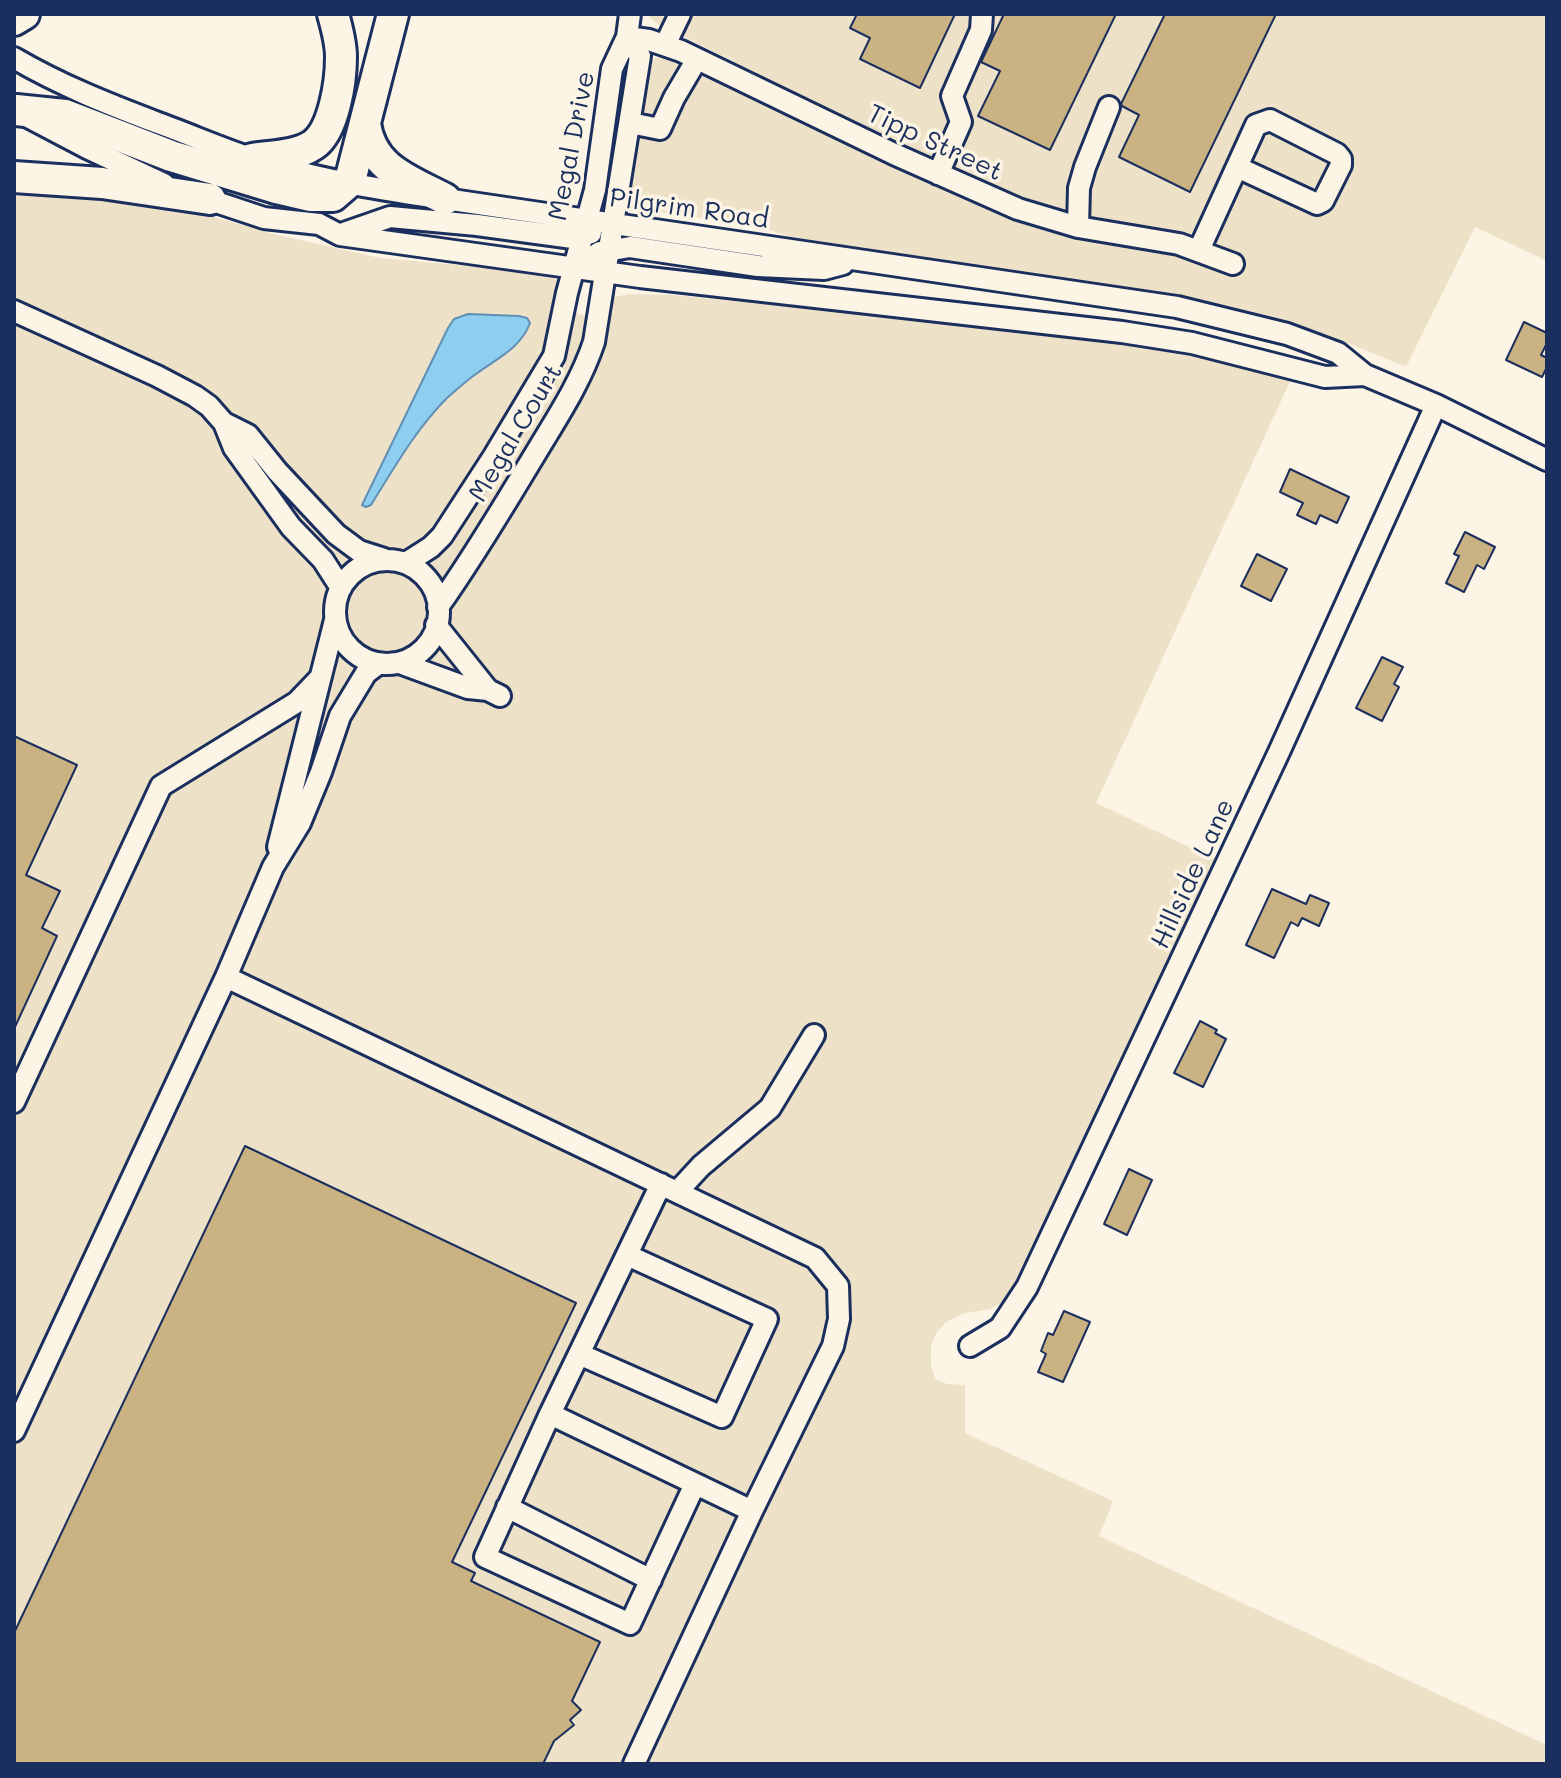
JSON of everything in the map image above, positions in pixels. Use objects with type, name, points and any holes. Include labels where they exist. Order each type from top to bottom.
[{"type":"highway","points":[[14,20],[24,14]]},
{"type":"highway","points":[[252,159],[307,148],[325,132],[335,105],[341,58],[333,14]]},
{"type":"highway","points":[[15,110],[65,115],[171,156],[298,194],[327,197],[338,193],[348,183],[393,14]]},
{"type":"highway","points":[[365,123],[371,147],[381,161],[397,174],[445,199]]},
{"type":"highway","points":[[14,177],[102,183],[210,199]]},
{"type":"street","name":"Megal Drive","points":[[574,268],[597,175],[612,69],[627,37],[630,14]]},
{"type":"street","points":[[665,45],[680,14]]},
{"type":"street","points":[[938,174],[961,122],[952,96],[981,30],[982,14]]},
{"type":"street","name":"Megal Drive","points":[[607,272],[640,56],[627,37]]},
{"type":"street","name":"Tipp Street","points":[[627,37],[665,45],[697,59],[1018,209],[1078,227],[1179,244],[1233,264]]},
{"type":"street","name":"Pilgrim Road","points":[[16,59],[75,90],[252,159],[348,183],[445,199],[584,229]]},
{"type":"street","points":[[630,123],[660,129],[697,59]]},
{"type":"street","points":[[1078,227],[1079,188],[1109,107]]},
{"type":"street","name":"Pilgrim Road","points":[[15,110],[158,181],[264,218],[319,224],[340,235],[574,268],[1122,332],[1192,343],[1325,377],[1365,375]]},
{"type":"street","points":[[1199,250],[1256,125],[1270,120],[1337,154],[1341,159],[1323,201],[1317,204],[1237,167]]},
{"type":"street","points":[[340,235],[390,217],[573,238],[584,229],[614,224]]},
{"type":"street","name":"Pilgrim Road","points":[[614,224],[1177,307],[1287,334],[1338,353],[1365,375],[1436,405],[1547,460]]},
{"type":"street","points":[[574,268],[600,252],[630,247],[758,266],[824,269],[860,260]]},
{"type":"street","name":"Megal Court","points":[[406,563],[442,536],[545,374],[554,356],[574,268]]},
{"type":"street","name":"Megal Court","points":[[437,616],[581,377],[598,327],[607,272]]},
{"type":"street","points":[[14,311],[178,386],[209,406],[224,423],[234,448],[248,468],[291,527],[323,560],[341,588]]},
{"type":"street","name":"Hillside Lane","points":[[970,1346],[1000,1328],[1027,1287],[1279,752],[1436,405]]},
{"type":"street","points":[[224,423],[248,435],[336,534],[359,551],[406,563],[424,575],[436,593],[437,616],[433,636],[419,653],[400,663]]},
{"type":"street","points":[[273,867],[335,620],[336,598],[346,579],[363,565],[384,559]]},
{"type":"street","points":[[335,620],[342,640],[358,656],[378,664],[400,663],[468,688],[494,693],[437,616]]},
{"type":"street","points":[[14,1431],[226,977],[273,867],[300,823],[340,716],[366,673],[378,664]]},
{"type":"street","points":[[14,1102],[161,786],[297,702],[320,678]]},
{"type":"street","points":[[226,977],[815,1258],[838,1286],[839,1319],[833,1346],[634,1764]]},
{"type":"street","points":[[695,1484],[630,1624],[485,1557],[627,1255],[669,1188],[701,1166],[770,1108],[814,1035]]},
{"type":"street","points":[[579,1354],[722,1417],[767,1319],[627,1255]]},
{"type":"street","points":[[550,1414],[752,1511]]},
{"type":"street","points":[[507,1507],[651,1580]]},
{"type":"shaded area","points":[[647,14],[1547,14],[1547,261],[1475,227],[1406,367],[1328,335],[1241,310],[1137,289],[791,237],[756,226],[651,211],[624,195],[645,67],[655,58],[663,57],[727,83],[735,62],[656,23]]},
{"type":"shaded area","points":[[26,182],[160,202],[274,234],[380,258],[535,272],[561,281],[574,300],[575,313],[601,318],[614,297],[629,294],[672,295],[1187,352],[1292,377],[1096,803],[1219,861],[1017,1283],[1004,1301],[991,1309],[965,1313],[946,1322],[931,1345],[931,1365],[935,1379],[947,1384],[965,1385],[965,1433],[1113,1501],[1099,1536],[1547,1745],[1547,1764],[14,1764],[14,196],[27,195]]},
{"type":"water","points":[[468,314],[519,316],[527,318],[530,323],[514,346],[447,398],[406,449],[371,505],[362,505],[448,328],[454,319]]},
{"type":"building","points":[[857,14],[955,14],[920,88],[860,59],[870,38],[850,28]]},
{"type":"building","points":[[1004,14],[1116,14],[1050,150],[978,116],[1000,71],[981,62]]},
{"type":"building","points":[[1165,14],[1276,14],[1190,192],[1119,157],[1139,115],[1121,104]]},
{"type":"building","points":[[1524,322],[1547,333],[1547,343],[1541,355],[1547,358],[1547,367],[1542,377],[1506,360]]},
{"type":"building","points":[[1290,469],[1349,497],[1337,523],[1320,515],[1316,524],[1297,515],[1303,503],[1280,492]]},
{"type":"building","points":[[1465,532],[1495,547],[1484,569],[1477,565],[1464,592],[1446,583],[1459,556],[1454,554]]},
{"type":"building","points":[[1257,554],[1287,569],[1271,601],[1241,586]]},
{"type":"building","points":[[1382,657],[1403,667],[1394,684],[1399,687],[1382,721],[1356,708]]},
{"type":"building","points":[[14,736],[77,765],[26,875],[60,891],[42,928],[57,936],[14,1029]]},
{"type":"building","points":[[1272,889],[1306,904],[1310,895],[1329,903],[1319,926],[1302,918],[1298,926],[1291,922],[1274,958],[1246,945]]},
{"type":"building","points":[[1200,1021],[1226,1039],[1203,1087],[1174,1073]]},
{"type":"building","points":[[245,1146],[576,1303],[452,1562],[475,1573],[471,1581],[600,1642],[572,1701],[581,1710],[570,1720],[574,1725],[554,1741],[543,1764],[14,1764],[14,1633]]},
{"type":"building","points":[[1129,1169],[1152,1180],[1127,1235],[1104,1224]]},
{"type":"building","points":[[1064,1311],[1090,1322],[1063,1382],[1038,1372],[1046,1354],[1041,1351],[1048,1333],[1053,1335]]}]
